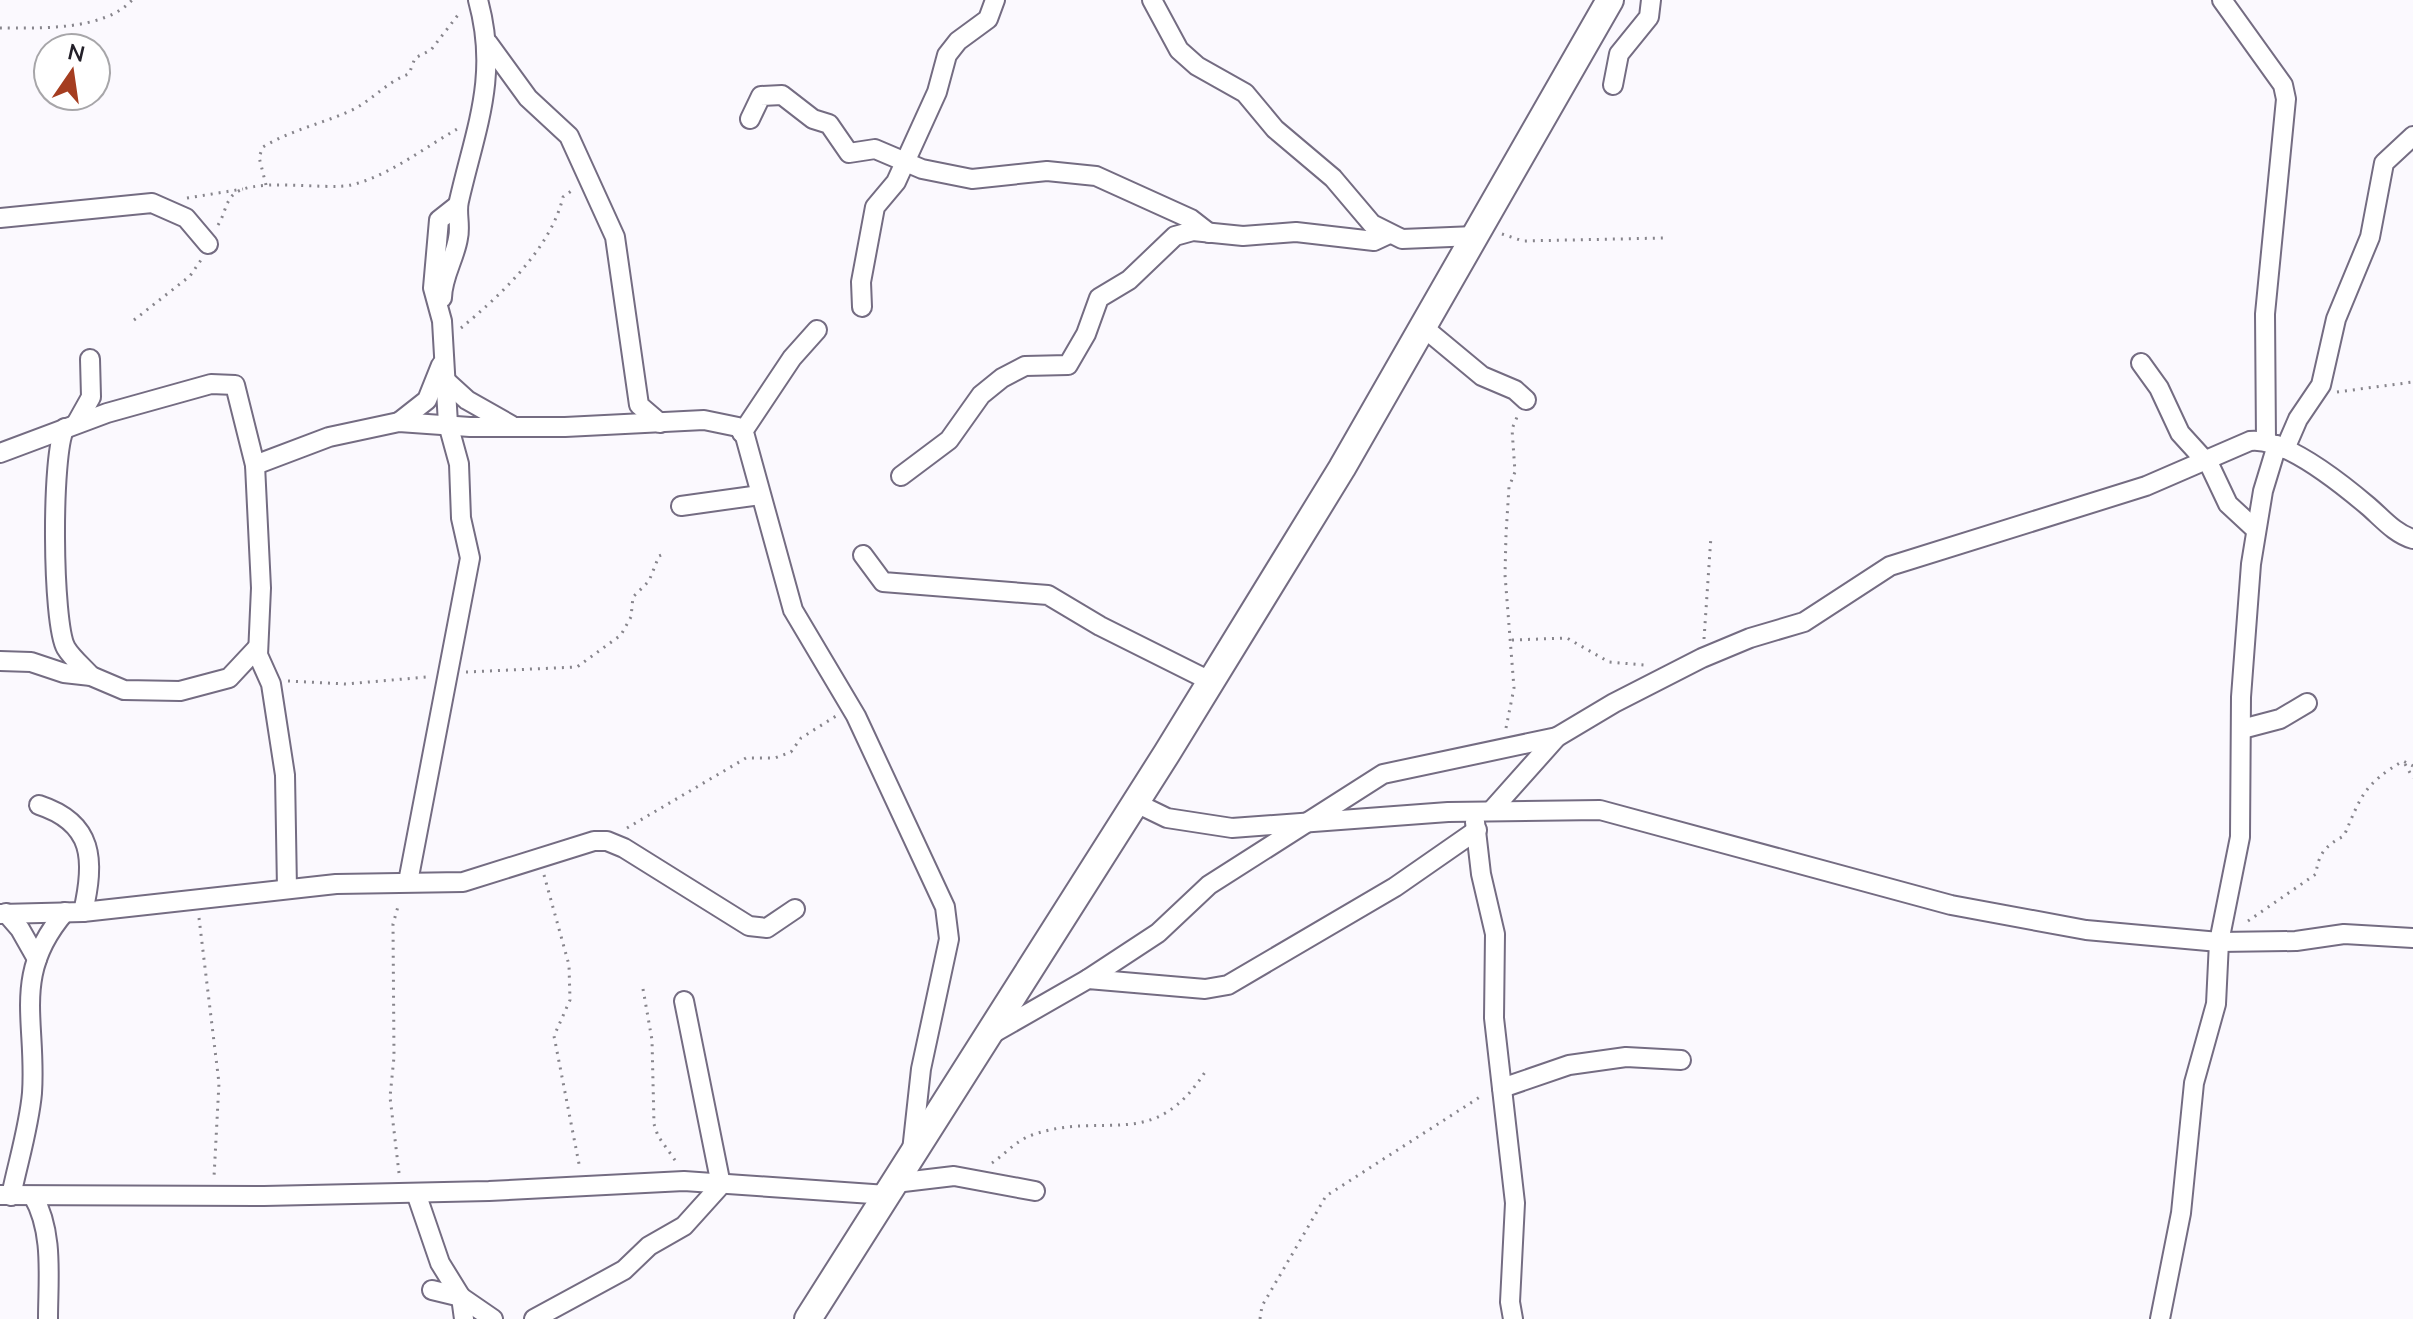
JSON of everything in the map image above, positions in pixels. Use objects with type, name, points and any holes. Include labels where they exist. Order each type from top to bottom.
[{"type":"street","points":[[862,307],[861,282],[875,207],[891,190],[937,92],[947,55],[958,41],[988,19],[995,0]]},
{"type":"street","points":[[1152,0],[1179,50],[1197,66],[1245,93],[1275,129],[1318,163],[1372,224],[1389,234],[1422,241],[1477,232]]},
{"type":"street","points":[[808,1319],[1342,468],[1610,0]]},
{"type":"street","points":[[1613,85],[1619,54],[1649,17],[1651,0]]},
{"type":"street","points":[[2160,1319],[2181,1213],[2194,1083],[2216,1004],[2219,942],[2240,837],[2244,657],[2256,530],[2276,445],[2265,314],[2286,99],[2283,85],[2222,0]]},
{"type":"street","points":[[470,5],[488,43],[528,98],[569,136],[591,180],[615,237],[639,405],[660,423]]},
{"type":"street","points":[[410,882],[470,558],[461,518],[459,464],[448,424],[442,287],[459,236],[458,205],[480,116],[488,43]]},
{"type":"street","points":[[750,119],[761,96],[782,95],[813,119],[829,124],[849,153],[875,149],[904,161],[972,179],[1047,171],[1096,176],[1191,219],[1209,233]]},
{"type":"street","points":[[2276,445],[2318,393],[2336,319],[2370,237],[2384,163],[2413,136]]},
{"type":"street","points":[[0,218],[152,203],[186,218],[208,244]]},
{"type":"street","points":[[901,476],[949,440],[981,395],[1002,378],[1025,366],[1068,365],[1086,334],[1099,298],[1129,280],[1175,236],[1193,231],[1243,236],[1296,232],[1374,241],[1389,234]]},
{"type":"street","points":[[1423,327],[1482,376],[1515,390],[1526,400]]},
{"type":"street","points":[[742,433],[792,358],[817,330]]},
{"type":"street","points":[[399,422],[427,400],[446,351]]},
{"type":"street","points":[[90,359],[91,397],[59,438],[53,505],[59,623],[66,647],[91,676]]},
{"type":"street","points":[[2141,363],[2159,388],[2180,433],[2205,462],[2228,504],[2256,530]]},
{"type":"street","points":[[445,380],[467,400],[511,425]]},
{"type":"street","points":[[0,453],[71,425],[227,382],[239,393],[255,465],[261,588],[258,647],[268,678],[285,775],[287,889]]},
{"type":"street","points":[[255,465],[329,437],[399,422],[565,427],[725,422],[742,433],[793,610],[844,694],[930,868],[948,922],[949,939],[921,1069],[911,1158]]},
{"type":"street","points":[[1513,1319],[1510,1302],[1515,1203],[1493,996],[1495,934],[1481,874],[1477,830],[1482,811],[1557,737],[1702,658],[1750,638],[1804,622],[1890,566],[2082,508],[2205,462],[2250,441],[2276,445],[2352,493],[2401,534],[2413,539]]},
{"type":"street","points":[[681,506],[760,495]]},
{"type":"street","points":[[863,555],[883,582],[1048,595],[1100,626],[1210,681]]},
{"type":"street","points":[[229,678],[258,647]]},
{"type":"street","points":[[0,661],[31,662],[64,673],[91,676],[124,690],[180,691],[229,678],[268,678]]},
{"type":"street","points":[[2242,729],[2280,719],[2307,703]]},
{"type":"street","points":[[987,1038],[1088,979],[1158,933],[1209,885],[1383,774],[1557,737]]},
{"type":"street","points":[[1134,802],[1167,818],[1198,826],[1232,828],[1482,811],[1600,810],[1951,905],[2086,930],[2219,942],[2296,941],[2344,934],[2413,938]]},
{"type":"street","points":[[39,805],[72,820],[84,836],[89,885],[74,912],[45,935],[37,959],[27,1001],[32,1092],[6,1196],[214,1197],[411,1193],[684,1181],[721,1185],[891,1189],[954,1176],[1035,1191]]},
{"type":"street","points":[[1088,979],[1219,989],[1395,887],[1477,830]]},
{"type":"street","points":[[3,914],[74,912],[287,889],[463,882],[594,841],[607,841],[624,848],[749,926],[767,928],[795,909]]},
{"type":"street","points":[[3,914],[37,959]]},
{"type":"street","points":[[684,1001],[721,1185]]},
{"type":"street","points":[[1502,1086],[1569,1065],[1626,1057],[1681,1060]]},
{"type":"street","points":[[534,1319],[624,1270],[649,1246],[684,1226],[721,1185]]},
{"type":"street","points":[[411,1193],[440,1263],[461,1297],[464,1319]]},
{"type":"street","points":[[33,1196],[42,1212],[45,1230],[49,1264],[48,1319]]},
{"type":"street","points":[[432,1290],[461,1297],[493,1319]]},
{"type":"path","points":[[0,28],[91,21],[114,14],[132,0]]},
{"type":"path","points":[[266,185],[259,157],[263,147],[293,130],[353,110],[381,88],[409,74],[415,58],[431,50],[470,5]]},
{"type":"path","points":[[152,203],[266,185],[296,188],[362,181],[480,116]]},
{"type":"path","points":[[446,351],[459,330],[492,302],[536,253],[557,220],[563,197],[591,180]]},
{"type":"path","points":[[134,320],[198,267],[231,197],[266,185]]},
{"type":"path","points":[[1477,232],[1523,241],[1664,238]]},
{"type":"path","points":[[2318,393],[2413,382]]},
{"type":"path","points":[[1503,749],[1514,703],[1512,640],[1505,575],[1508,496],[1515,472],[1512,429],[1526,400]]},
{"type":"path","points":[[1702,658],[1711,536]]},
{"type":"path","points":[[268,678],[346,684],[410,681],[451,672],[577,667],[621,635],[631,617],[633,597],[649,581],[659,556],[666,553]]},
{"type":"path","points":[[1512,640],[1567,638],[1609,662],[1652,667],[1670,674]]},
{"type":"path","points":[[607,841],[746,758],[775,758],[791,752],[808,733],[833,720],[844,694]]},
{"type":"path","points":[[2219,942],[2316,874],[2318,858],[2329,844],[2344,836],[2355,805],[2370,783],[2403,761]]},
{"type":"path","points":[[2403,761],[2413,766]]},
{"type":"path","points":[[2403,761],[2413,778]]},
{"type":"path","points":[[539,860],[569,965],[570,1000],[554,1036],[582,1184]]},
{"type":"path","points":[[410,882],[395,912],[394,1057],[390,1097],[399,1174],[411,1193]]},
{"type":"path","points":[[196,898],[219,1083],[214,1197]]},
{"type":"path","points":[[643,989],[652,1040],[654,1124],[658,1136],[675,1156],[684,1181]]},
{"type":"path","points":[[972,1179],[1022,1139],[1034,1134],[1058,1128],[1143,1124],[1185,1099],[1207,1069]]},
{"type":"path","points":[[1260,1319],[1262,1306],[1326,1196],[1502,1086]]}]
